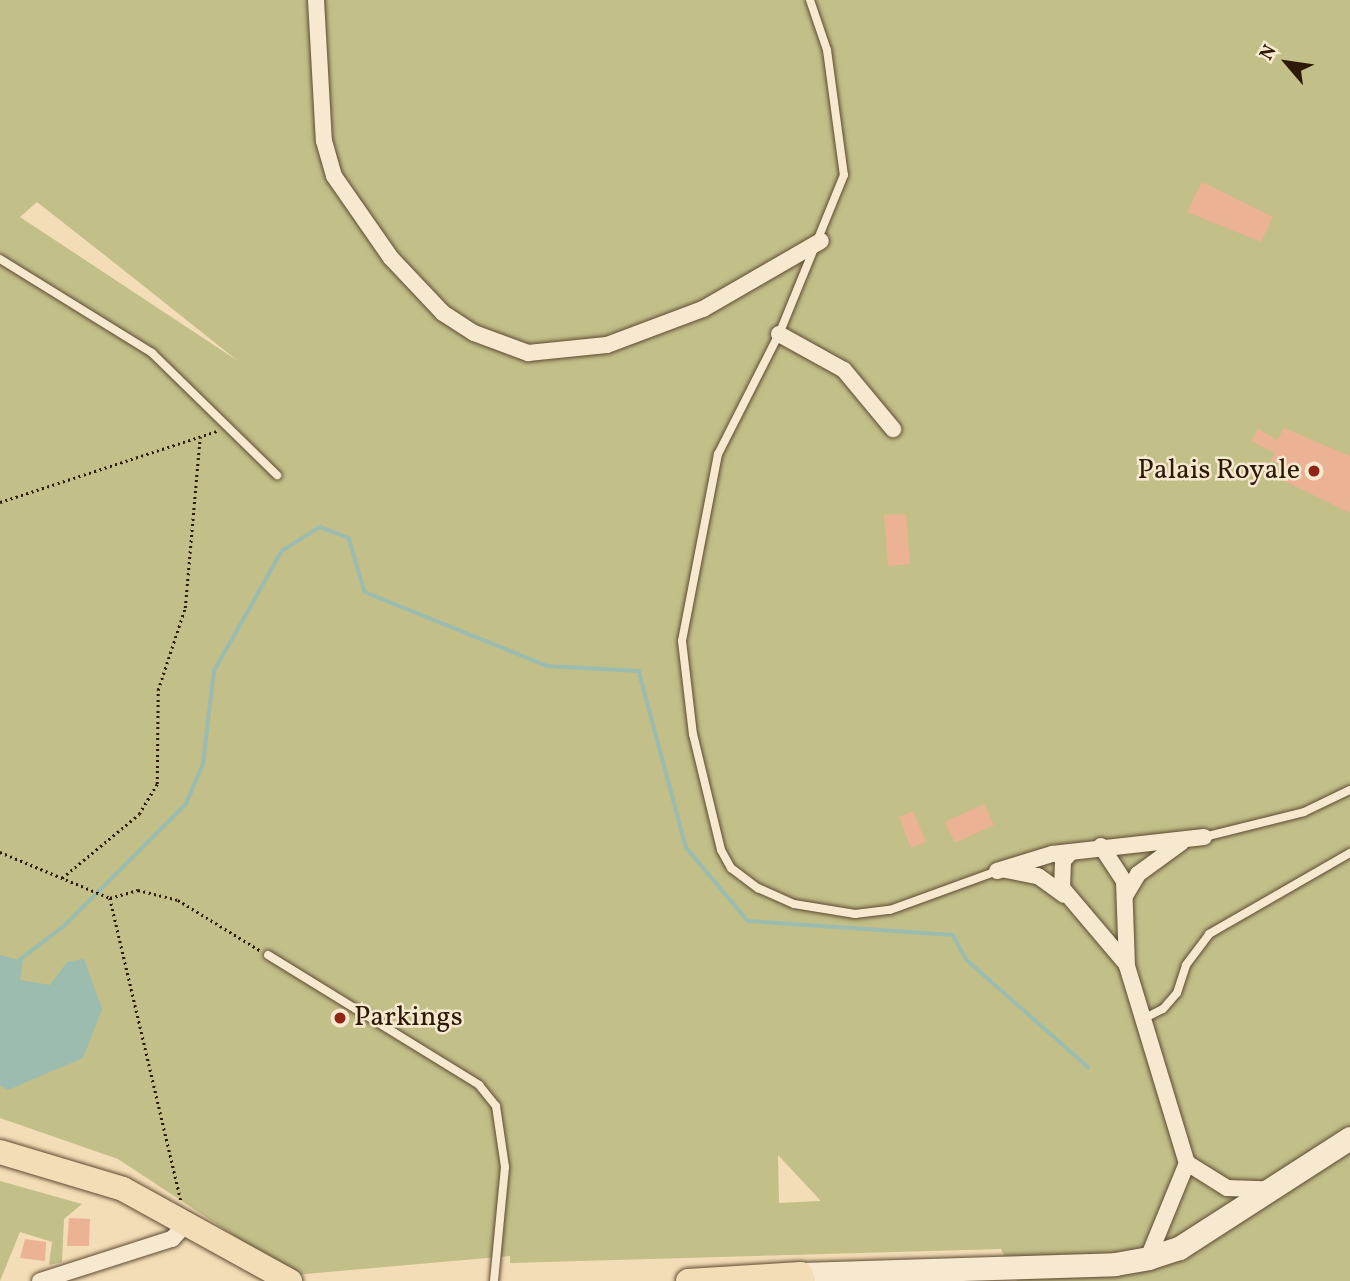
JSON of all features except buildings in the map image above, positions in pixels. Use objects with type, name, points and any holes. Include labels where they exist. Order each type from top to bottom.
[{"type":"main road","points":[[688,1281],[1115,1264],[1148,1258],[1186,1243],[1263,1189],[1350,1138]]},
{"type":"main road","points":[[0,1152],[123,1189],[290,1281]]},
{"type":"street","points":[[316,0],[324,141],[334,176],[391,258],[443,313],[474,332],[528,353],[607,345],[703,310],[821,241]]},
{"type":"street","points":[[779,334],[844,370],[893,429]]},
{"type":"street","points":[[997,871],[1101,846],[1204,837]]},
{"type":"street","points":[[1125,897],[1166,849],[1204,837]]},
{"type":"street","points":[[1101,846],[1117,863],[1125,897],[1127,966],[1187,1163],[1148,1258]]},
{"type":"street","points":[[1070,900],[1060,875],[1071,852]]},
{"type":"street","points":[[997,871],[1038,876],[1070,900],[1127,966]]},
{"type":"street","points":[[1187,1163],[1227,1188],[1263,1189]]},
{"type":"street","points":[[40,1281],[172,1239],[187,1224]]},
{"type":"lane","points":[[810,0],[823,30],[844,143],[840,195],[779,334],[718,454],[682,642],[693,734],[721,850],[731,868],[758,888],[831,914],[890,910],[997,871]]},
{"type":"lane","points":[[0,259],[152,353],[231,427],[277,475]]},
{"type":"lane","points":[[1204,837],[1304,812],[1350,790]]},
{"type":"lane","points":[[1143,1019],[1163,1009],[1177,993],[1185,965],[1209,934],[1350,853]]},
{"type":"lane","points":[[268,956],[479,1085],[496,1106],[505,1167],[494,1281]]},
{"type":"path","points":[[0,502],[231,427]]},
{"type":"path","points":[[62,878],[138,814],[157,784],[158,690],[185,608],[200,437]]},
{"type":"path","points":[[0,852],[110,898],[138,890],[178,900],[268,956]]},
{"type":"path","points":[[110,898],[187,1224]]},
{"type":"shaded area","points":[[0,0],[1350,0],[1350,1281],[1017,1281],[1001,1249],[510,1263],[510,1256],[294,1275],[118,1159],[0,1118]],"holes":[[[37,202],[121,268],[238,361],[20,217]],[[778,1155],[820,1200],[820,1201],[779,1203]]]},
{"type":"shaded area","points":[[0,955],[23,961],[20,980],[50,985],[67,962],[84,959],[102,1009],[83,1058],[8,1090],[0,1086]]},
{"type":"shaded area","points":[[0,1181],[82,1204],[64,1219],[62,1262],[49,1265],[52,1242],[20,1232],[0,1281]]},
{"type":"waterway","points":[[17,962],[64,926],[186,804],[203,764],[214,671],[282,551],[320,527],[349,538],[365,592],[547,666],[639,671],[686,847],[748,921],[953,935],[967,960],[1088,1067]]},
{"type":"place","name":"Palais Royale","points":[[1314,471]]},
{"type":"place","name":"Parkings","points":[[340,1018]]}]
